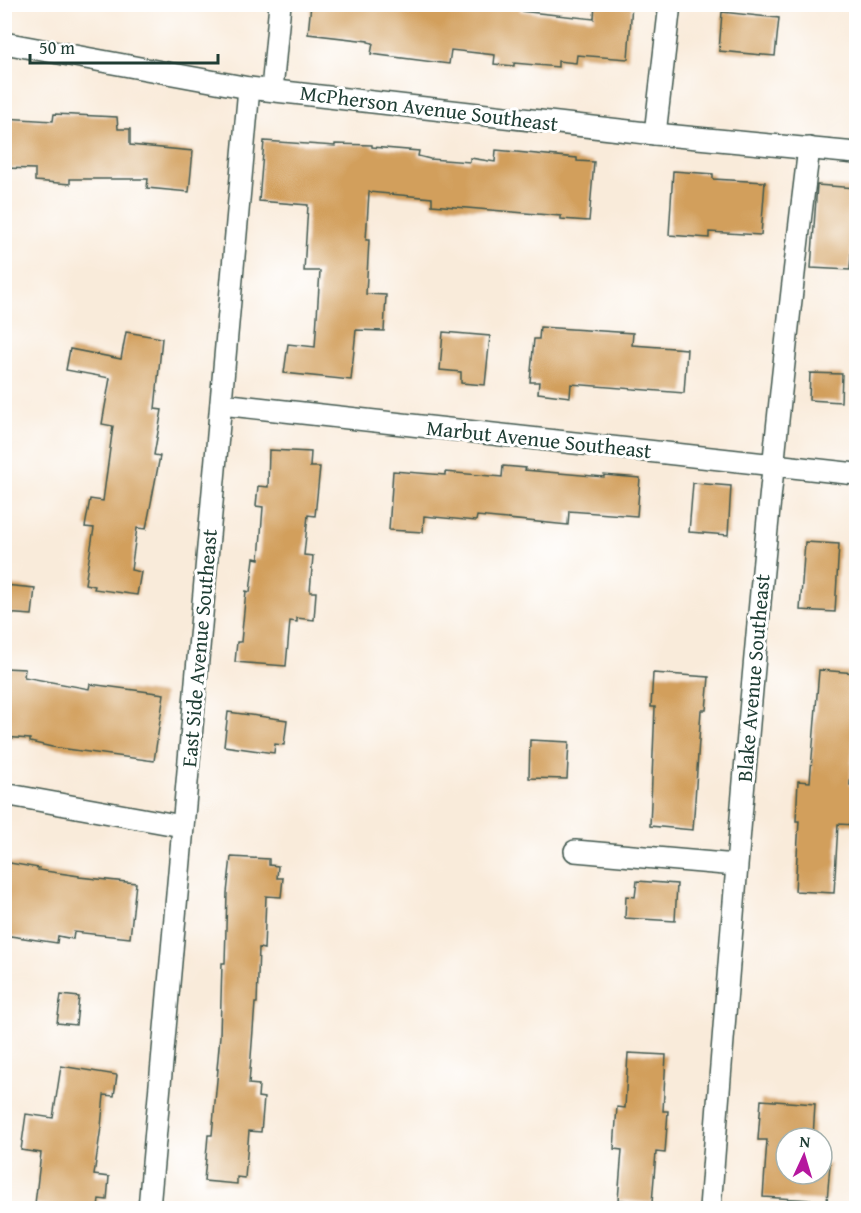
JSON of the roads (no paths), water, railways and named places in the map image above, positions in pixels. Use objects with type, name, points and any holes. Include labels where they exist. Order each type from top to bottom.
[{"type":"street","points":[[272,90],[280,4]]},
{"type":"street","points":[[655,134],[670,4]]},
{"type":"street","name":"McPherson Avenue Southeast","points":[[4,43],[249,88],[655,134],[856,153]]},
{"type":"street","name":"East Side Avenue Southeast","points":[[149,1209],[249,88]]},
{"type":"street","name":"Blake Avenue Southeast","points":[[710,1209],[736,865],[772,465],[808,148]]},
{"type":"street","name":"Marbut Avenue Southeast","points":[[222,404],[856,474]]},
{"type":"street","points":[[4,794],[182,826]]},
{"type":"street","points":[[575,851],[736,865]]}]
